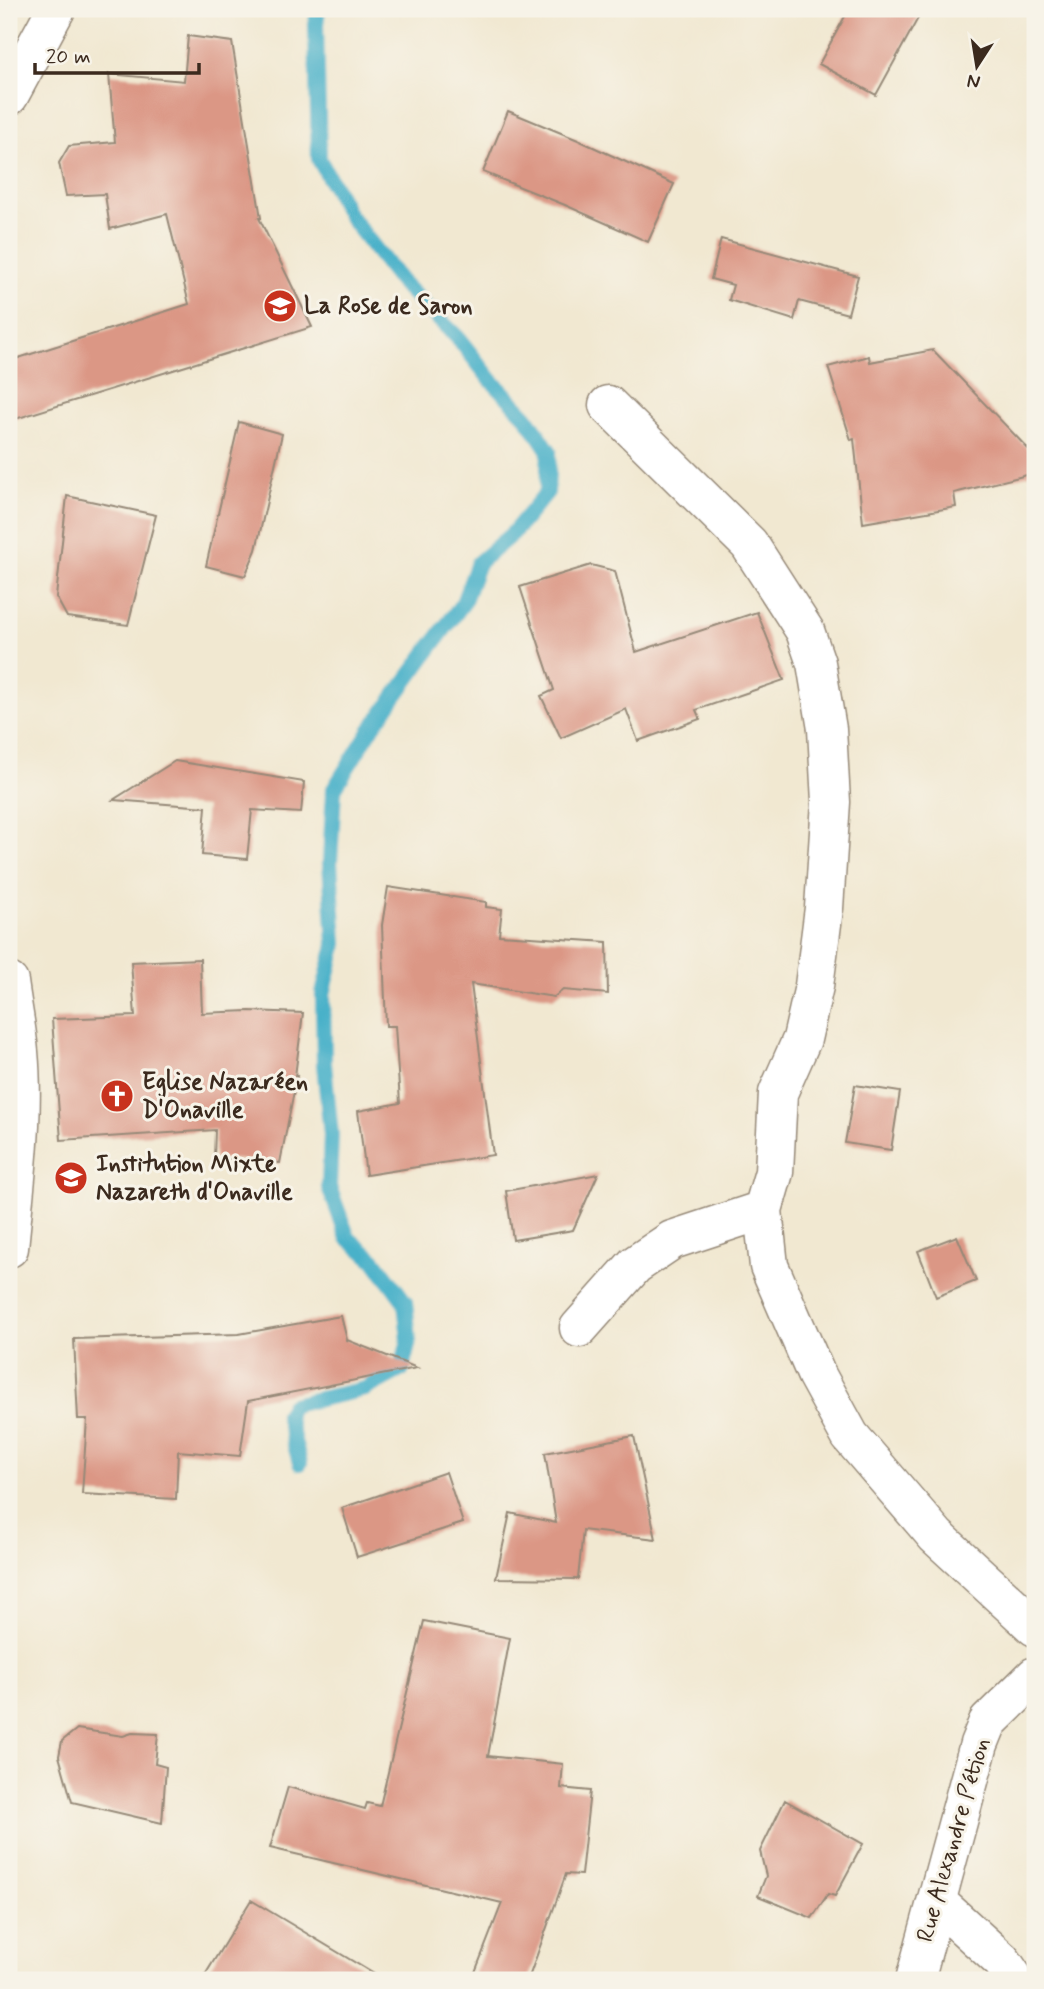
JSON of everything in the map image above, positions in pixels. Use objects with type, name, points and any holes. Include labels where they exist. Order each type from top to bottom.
[{"type":"street","points":[[9,96],[56,9]]},
{"type":"street","points":[[608,405],[749,544],[805,631],[816,663],[827,729],[831,802],[824,908],[814,986],[802,1039],[778,1093],[774,1172],[763,1210],[769,1266],[817,1374],[850,1436],[936,1536],[1035,1627]]},
{"type":"street","points":[[9,982],[19,1144],[9,1248]]},
{"type":"street","points":[[579,1328],[635,1265],[672,1240],[763,1210]]},
{"type":"street","name":"Rue Alexandre Pétion","points":[[915,1980],[979,1744],[988,1722],[1035,1676]]},
{"type":"street","points":[[937,1902],[1002,1961],[1015,1980]]},
{"type":"building","points":[[849,9],[923,9],[876,95],[819,64]]},
{"type":"building","points":[[188,36],[232,42],[259,218],[312,327],[9,421],[9,361],[189,304],[167,214],[110,229],[105,194],[66,196],[59,163],[69,146],[115,142],[109,74],[184,81]]},
{"type":"building","points":[[508,111],[674,184],[648,242],[483,172]]},
{"type":"building","points":[[721,239],[858,276],[848,314],[799,301],[794,320],[729,300],[733,285],[711,279]]},
{"type":"building","points":[[933,350],[1035,456],[1035,473],[954,493],[956,507],[863,523],[854,439],[851,440],[828,367],[869,356],[870,362]]},
{"type":"building","points":[[239,422],[282,434],[256,550],[245,576],[206,566]]},
{"type":"building","points":[[67,496],[156,515],[128,625],[67,617],[56,597]]},
{"type":"building","points":[[591,565],[615,571],[636,652],[757,612],[784,680],[696,710],[700,719],[638,741],[626,709],[561,738],[541,696],[554,690],[520,587]]},
{"type":"building","points":[[175,761],[304,782],[301,813],[252,810],[247,859],[202,855],[206,807],[113,800]]},
{"type":"building","points":[[388,887],[486,902],[486,907],[502,909],[499,935],[607,942],[608,994],[563,990],[554,997],[471,984],[493,1155],[366,1175],[358,1111],[400,1103],[395,1026],[386,1026],[382,925]]},
{"type":"building","points":[[200,959],[202,1013],[303,1013],[297,1076],[280,1163],[214,1158],[215,1130],[61,1140],[52,1019],[135,1016],[131,962]]},
{"type":"building","points":[[855,1085],[900,1092],[891,1150],[845,1143]]},
{"type":"building","points":[[598,1174],[573,1230],[513,1240],[506,1191]]},
{"type":"building","points":[[957,1236],[976,1281],[936,1297],[918,1251]]},
{"type":"building","points":[[341,1316],[347,1340],[417,1368],[248,1401],[240,1456],[178,1451],[176,1499],[82,1494],[87,1419],[78,1419],[74,1339],[239,1334]]},
{"type":"building","points":[[634,1436],[656,1539],[583,1530],[578,1579],[496,1578],[510,1513],[556,1523],[545,1453]]},
{"type":"building","points":[[446,1472],[463,1523],[357,1557],[342,1508]]},
{"type":"building","points":[[424,1621],[510,1638],[488,1756],[563,1764],[561,1788],[590,1791],[581,1875],[566,1874],[528,1980],[472,1980],[502,1903],[270,1848],[288,1787],[365,1809],[367,1803],[380,1806]]},
{"type":"building","points":[[77,1729],[123,1736],[132,1733],[158,1734],[155,1764],[166,1767],[162,1823],[72,1802],[59,1756],[62,1741]]},
{"type":"building","points":[[785,1800],[863,1844],[835,1896],[828,1894],[812,1918],[758,1896],[766,1876],[760,1851]]},
{"type":"building","points":[[251,1900],[384,1980],[202,1980]]},
{"type":"waterway","points":[[300,1463],[287,1415],[292,1405],[365,1389],[402,1369],[409,1340],[405,1302],[374,1260],[348,1238],[329,1187],[331,1135],[324,1064],[323,994],[335,945],[330,862],[334,789],[370,731],[463,603],[478,563],[513,533],[547,492],[549,451],[526,416],[491,380],[458,338],[400,281],[349,215],[319,159],[318,9]]},
{"type":"place","name":"La Rose de Saron","points":[[280,306]]},
{"type":"place","name":"Eglise Nazaréen D'Onaville","points":[[117,1096]]},
{"type":"place","name":"Institution Mixte Nazareth d'Onaville","points":[[71,1178]]}]
